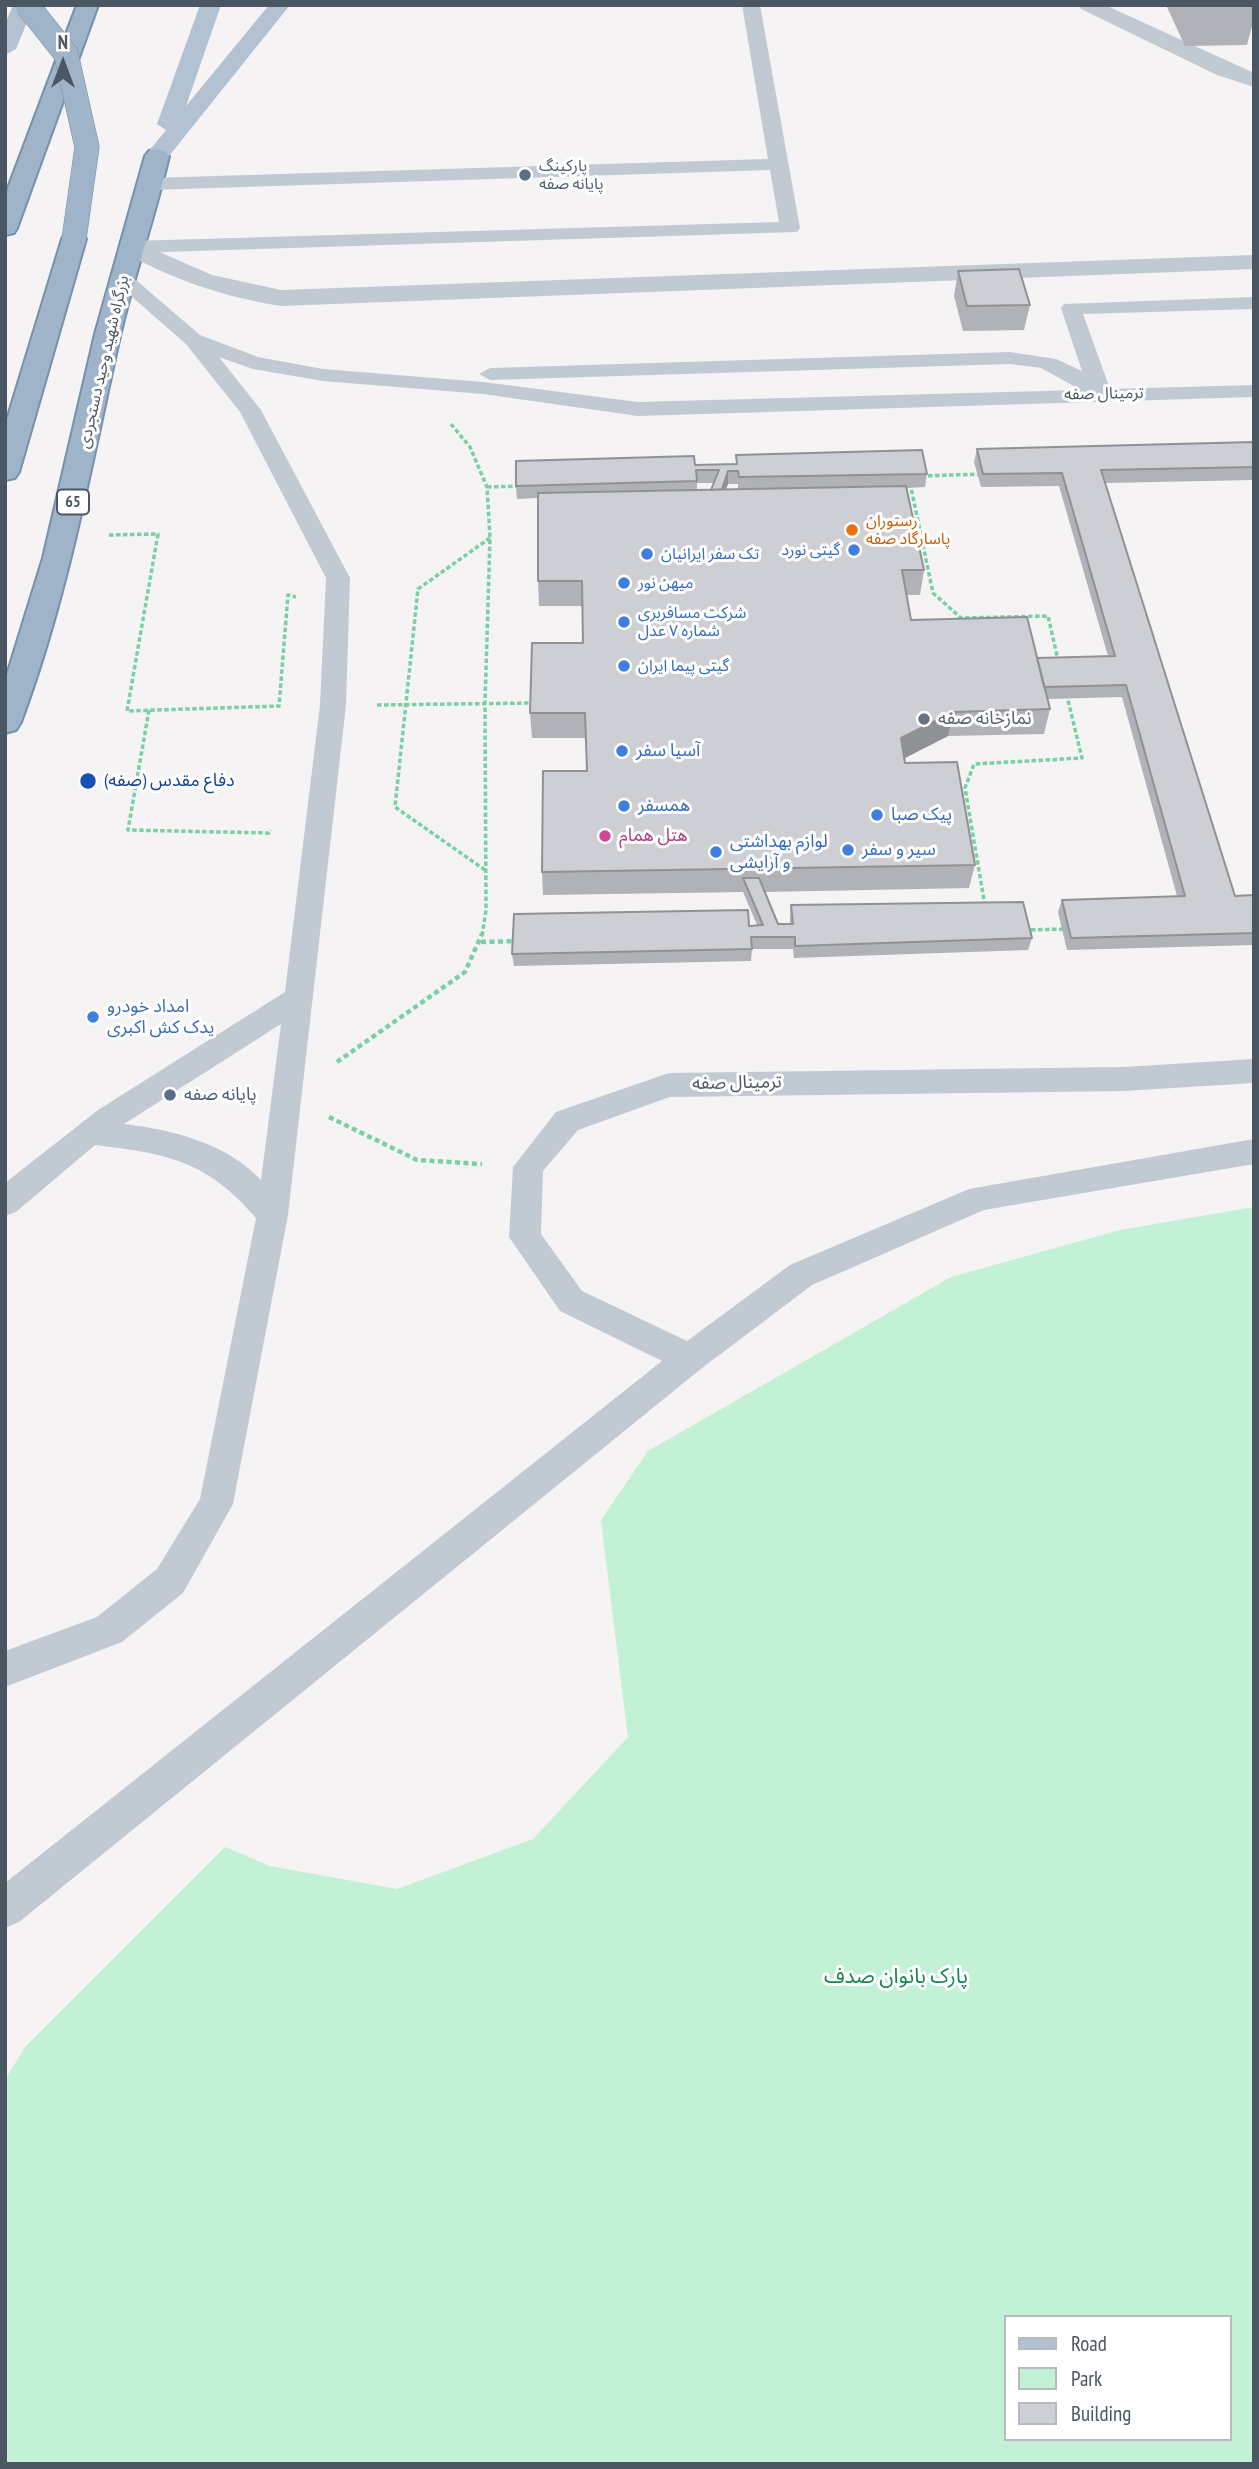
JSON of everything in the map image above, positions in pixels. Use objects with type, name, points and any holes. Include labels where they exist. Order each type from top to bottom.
[{"type":"highway","points":[[5,472],[74,239],[87,148],[66,54],[25,5]]},
{"type":"highway","points":[[5,228],[88,5]]},
{"type":"highway","name":"بزرگراه شهید وحید دستجردی","points":[[5,722],[21,684],[66,535],[122,278],[157,156]]},
{"type":"main road","points":[[5,49],[25,5]]},
{"type":"main road","name":"بزرگراه شهید وحید دستجردی","points":[[157,156],[211,5]]},
{"type":"main road","points":[[157,156],[280,5]]},
{"type":"street","points":[[1088,5],[1225,70],[1254,80]]},
{"type":"street","points":[[132,247],[197,281],[239,293],[281,298],[1254,262]]},
{"type":"lane","points":[[132,247],[790,228],[751,5]]},
{"type":"lane","points":[[151,184],[778,164]]},
{"type":"lane","points":[[5,1669],[109,1630],[170,1581],[216,1504],[272,1215],[333,705],[338,578],[250,410],[193,339],[122,278]]},
{"type":"lane","points":[[1101,394],[1071,308],[1254,303]]},
{"type":"lane","points":[[193,339],[253,363],[323,375],[366,378],[1036,359],[1059,365],[1101,394]]},
{"type":"lane","name":"ترمینال صفه","points":[[366,378],[638,409],[1254,391]]},
{"type":"lane","points":[[5,1203],[38,1170],[91,1132],[299,998]]},
{"type":"lane","name":"ترمینال صفه","points":[[528,1167],[567,1121],[668,1085],[1124,1079],[1254,1071]]},
{"type":"lane","points":[[91,1132],[156,1141],[200,1153],[236,1176],[272,1215]]},
{"type":"lane","points":[[5,1909],[690,1358],[801,1275],[980,1198],[1254,1151]]},
{"type":"lane","points":[[528,1167],[525,1237],[571,1301],[690,1358]]},
{"type":"path","points":[[419,382],[470,447],[487,487],[489,538],[485,703],[486,871],[481,942],[465,972],[287,1097],[417,1160],[528,1167]]},
{"type":"path","points":[[993,474],[909,476],[933,593],[961,618],[1048,616],[1060,668]]},
{"type":"path","points":[[487,487],[527,486]]},
{"type":"path","points":[[66,535],[158,534],[127,711],[291,706]]},
{"type":"path","points":[[486,871],[395,807],[418,589],[489,538]]},
{"type":"path","points":[[279,706],[288,595],[299,597]]},
{"type":"path","points":[[987,918],[965,788],[974,764],[1082,758],[1066,694]]},
{"type":"path","points":[[333,705],[533,703]]},
{"type":"path","points":[[149,710],[128,830],[269,833],[275,824]]},
{"type":"path","points":[[1017,930],[1072,929]]},
{"type":"path","points":[[481,942],[523,941]]},
{"type":"green space","name":"پارک بانوان صدف","points":[[1254,1207],[1254,2464],[5,2464],[5,2080],[25,2047],[225,1847],[270,1866],[397,1889],[533,1839],[628,1737],[601,1520],[648,1451],[951,1277],[1120,1230]]},
{"type":"building","points":[[1019,269],[1030,305],[967,306],[958,271]]},
{"type":"building","points":[[1254,442],[1254,467],[1101,470],[1235,896],[1254,895],[1254,933],[1071,938],[1062,900],[1185,896],[1126,685],[1044,687],[1037,658],[1115,656],[1062,473],[983,474],[977,449]]},
{"type":"building","points":[[922,450],[927,474],[739,477],[738,471],[728,471],[722,489],[711,490],[719,470],[696,470],[697,481],[516,486],[516,461],[694,456],[695,465],[737,464],[736,455]]},
{"type":"building","points":[[906,486],[924,570],[902,570],[911,620],[1027,617],[1050,709],[953,712],[901,738],[905,763],[957,762],[975,865],[542,872],[543,771],[587,771],[585,713],[530,713],[532,643],[583,643],[582,581],[538,581],[538,493]]},
{"type":"building","points":[[743,878],[759,878],[778,924],[793,924],[791,905],[1023,902],[1032,938],[795,946],[795,937],[751,937],[752,949],[512,954],[514,914],[748,910],[749,926],[763,925]]},
{"type":"place","name":"پارکینگ پایانه صفه","points":[[525,175]]},
{"type":"place","name":"رستوران پاسارگاد صفه","points":[[852,530]]},
{"type":"place","name":"گیتی نورد","points":[[854,550]]},
{"type":"place","name":"تک سفر ایرانیان","points":[[647,554]]},
{"type":"place","name":"میهن نور","points":[[624,583]]},
{"type":"place","name":"شرکت مسافربری شماره ۷ عدل","points":[[624,622]]},
{"type":"place","name":"گیتی پیما ایران","points":[[624,666]]},
{"type":"place","name":"نمازخانه صفه","points":[[924,719]]},
{"type":"place","name":"آسیا سفر","points":[[622,751]]},
{"type":"place","name":"دفاع مقدس (صفه)","points":[[88,781]]},
{"type":"place","name":"همسفر","points":[[624,806]]},
{"type":"place","name":"پیک صبا","points":[[877,815]]},
{"type":"place","name":"هتل همام","points":[[605,836]]},
{"type":"place","name":"سیر و سفر","points":[[848,850]]},
{"type":"place","name":"لوازم بهداشتی و آرایشی","points":[[716,852]]},
{"type":"place","name":"امداد خودرو یدک کش اکبری","points":[[93,1017]]},
{"type":"place","name":"پایانه صفه","points":[[170,1095]]}]
